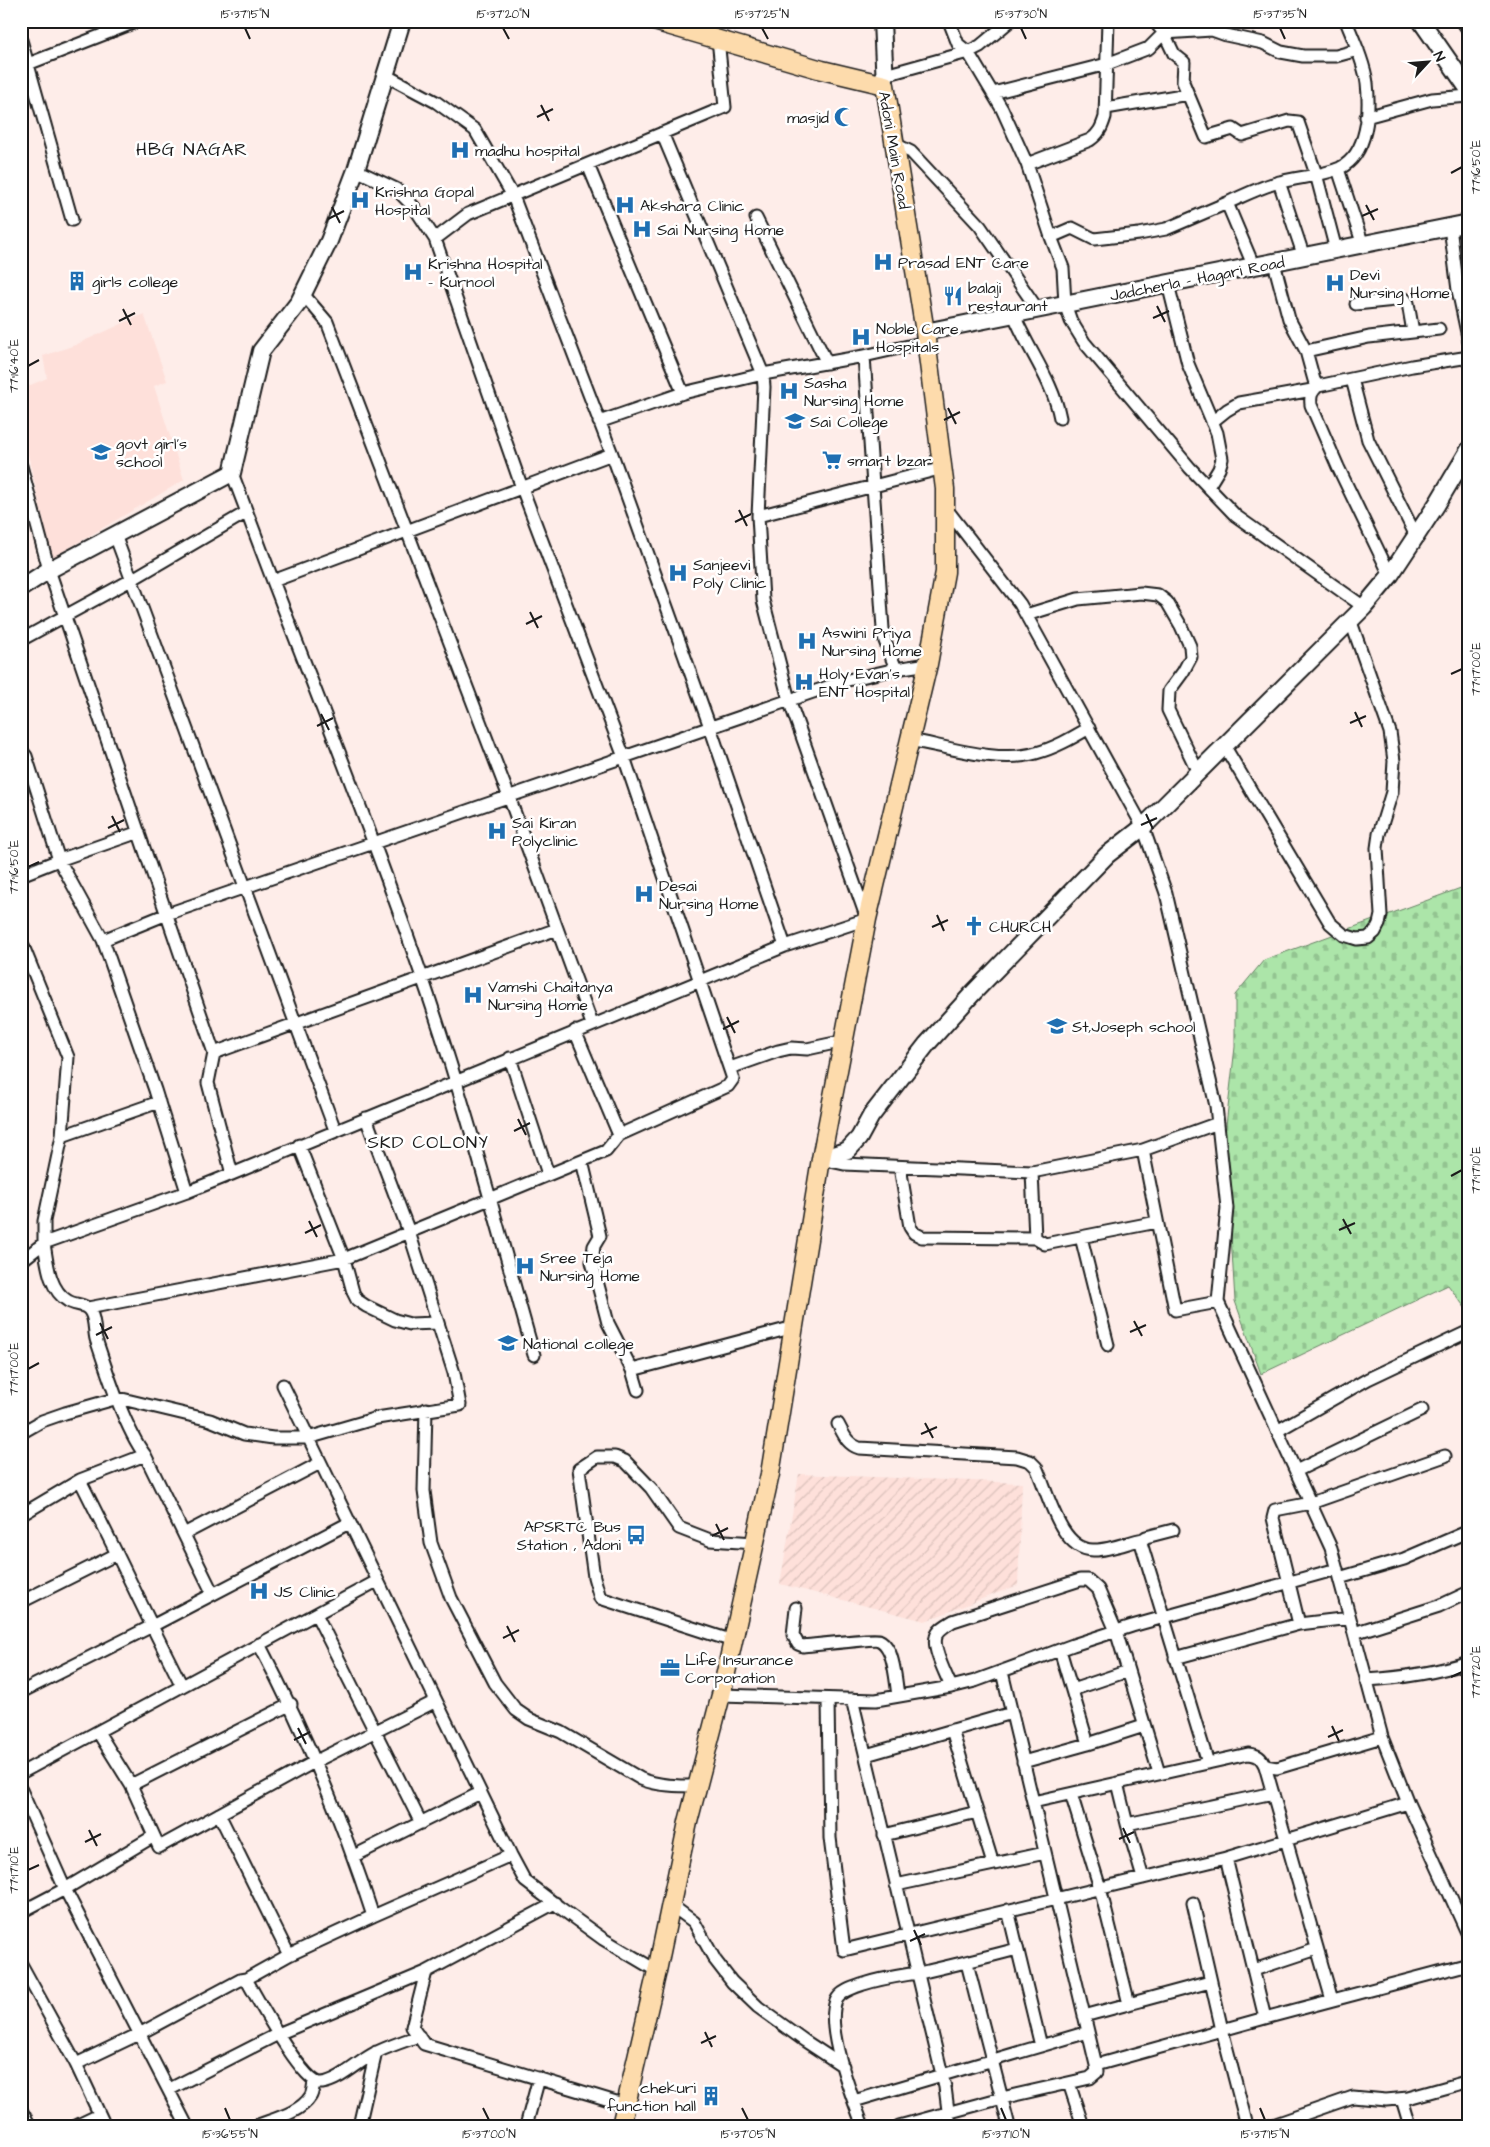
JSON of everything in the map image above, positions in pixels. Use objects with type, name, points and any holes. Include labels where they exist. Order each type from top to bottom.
[{"type":"main road","name":"Adoni Main Road","points":[[621,2126],[697,1786],[733,1641],[770,1474],[821,1159],[868,919],[928,664],[945,572],[943,468],[926,337],[885,80],[822,70],[654,21]]},
{"type":"street","points":[[28,64],[138,21]]},
{"type":"street","points":[[402,21],[356,170],[329,241],[299,302],[261,351],[232,473],[374,843],[422,977],[456,1080],[534,1356]]},
{"type":"street","points":[[882,21],[885,80],[968,52],[980,46],[1010,21]]},
{"type":"street","points":[[949,21],[958,44],[968,52],[1002,109],[1027,164],[1063,268],[1065,304],[1071,321],[1084,342],[1146,417],[1236,516],[1364,607]]},
{"type":"street","points":[[1027,164],[1097,136],[1105,117],[1106,108],[1108,21]]},
{"type":"street","points":[[1154,21],[1164,34],[1174,54],[1184,62],[1182,78],[1206,137],[1233,129],[1242,135],[1289,122],[1298,122],[1316,174],[1336,250]]},
{"type":"street","points":[[1051,237],[1072,228],[1094,239],[1166,229],[1255,190],[1279,182],[1338,169],[1350,162],[1359,152],[1363,140],[1366,117],[1366,82],[1358,50],[1346,21]]},
{"type":"street","points":[[1421,21],[1469,90]]},
{"type":"street","points":[[1462,21],[1469,31]]},
{"type":"street","points":[[993,93],[1107,64],[1149,48],[1164,34],[1212,30],[1263,43],[1282,52],[1303,56],[1336,56],[1358,50]]},
{"type":"street","points":[[435,239],[468,214],[725,107],[718,39]]},
{"type":"street","points":[[22,44],[72,220]]},
{"type":"street","points":[[385,74],[436,102],[476,130],[513,196],[612,454],[710,727],[785,946]]},
{"type":"street","points":[[1106,108],[1188,94]]},
{"type":"street","points":[[1366,117],[1432,99],[1469,96]]},
{"type":"street","points":[[21,1261],[44,1242],[187,1192],[785,946],[868,919],[789,700],[763,600],[758,516],[763,374],[662,133]]},
{"type":"street","points":[[895,144],[910,152],[980,226],[1038,310]]},
{"type":"street","points":[[588,165],[683,393]]},
{"type":"street","points":[[1338,169],[1363,245]]},
{"type":"street","points":[[21,941],[68,1057],[62,1136],[44,1221],[44,1242],[48,1270],[57,1289],[68,1301],[88,1308],[344,1259],[606,1151],[619,1135],[728,1086],[733,1079],[702,981],[624,757],[522,488],[435,239],[414,207],[396,189],[356,170]]},
{"type":"street","points":[[1279,182],[1304,256]]},
{"type":"street","points":[[1227,203],[1254,266]]},
{"type":"street","points":[[756,218],[827,363]]},
{"type":"street","name":"Jadcherla - Hagari Road","points":[[926,337],[1014,314],[1469,223]]},
{"type":"street","points":[[1450,227],[1464,289],[1469,342]]},
{"type":"street","points":[[1274,262],[1289,319],[1306,351],[1314,380],[1315,388],[1310,396],[1311,405],[1338,468],[1390,575]]},
{"type":"street","points":[[1168,284],[1188,364],[1217,433],[1222,459],[1208,487]]},
{"type":"street","points":[[303,294],[328,322],[509,797],[592,1024]]},
{"type":"street","points":[[1356,304],[1405,299],[1408,303],[1413,332]]},
{"type":"street","points":[[1014,314],[1024,341],[1050,385],[1060,418]]},
{"type":"street","points":[[1306,351],[1368,337],[1439,329]]},
{"type":"street","points":[[599,422],[683,393],[763,374],[864,356],[926,337]]},
{"type":"street","points":[[864,356],[883,629],[885,642],[896,669]]},
{"type":"street","points":[[1212,422],[1226,410],[1239,403],[1412,366],[1469,357]]},
{"type":"street","points":[[1352,379],[1368,440],[1416,536]]},
{"type":"street","points":[[821,1159],[848,1150],[860,1138],[871,1116],[927,1044],[974,992],[1107,855],[1143,827],[1351,622],[1390,575],[1469,450]]},
{"type":"street","points":[[273,581],[612,454]]},
{"type":"street","points":[[21,466],[49,570],[214,1054],[208,1083],[232,1174]]},
{"type":"street","points":[[758,516],[943,468]]},
{"type":"street","points":[[21,588],[49,570],[232,473]]},
{"type":"street","points":[[945,506],[1020,604],[1143,827],[1166,894],[1216,1106],[1227,1208],[1218,1302],[1332,1548],[1382,1737],[1408,1804],[1469,1937]]},
{"type":"street","points":[[21,640],[132,579],[247,512]]},
{"type":"street","points":[[115,535],[335,1130]]},
{"type":"street","points":[[1026,615],[1078,599],[1141,593],[1158,595],[1166,602],[1182,626],[1190,646],[1191,656],[1183,672],[1169,691],[1168,710],[1198,772]]},
{"type":"street","points":[[1224,747],[1330,923],[1344,935],[1358,939],[1368,938],[1375,932],[1381,915],[1377,848],[1384,814],[1392,792],[1394,761],[1390,732],[1351,622]]},
{"type":"street","points":[[103,940],[167,914],[848,680],[928,664]]},
{"type":"street","points":[[910,740],[998,756],[1036,754],[1067,741],[1088,728]]},
{"type":"street","points":[[21,750],[26,756],[59,860],[103,940],[187,1192]]},
{"type":"street","points":[[21,875],[139,832]]},
{"type":"street","points":[[214,1054],[557,929]]},
{"type":"street","points":[[575,1031],[619,1135]]},
{"type":"street","points":[[730,1068],[778,1051],[791,1048],[807,1049],[844,1041]]},
{"type":"street","points":[[510,1058],[548,1174]]},
{"type":"street","points":[[62,1136],[158,1102]]},
{"type":"street","points":[[21,1433],[50,1418],[118,1398],[210,1420],[244,1434],[273,1438],[308,1438],[377,1418],[460,1405],[454,1373],[409,1232],[366,1118]]},
{"type":"street","points":[[821,1159],[844,1164],[1032,1172],[1143,1150],[1218,1123]]},
{"type":"street","points":[[299,1146],[344,1259],[357,1300],[395,1320],[410,1324],[437,1323]]},
{"type":"street","points":[[1143,1150],[1175,1310],[1218,1302]]},
{"type":"street","points":[[582,1161],[600,1236],[594,1246],[592,1262],[608,1323],[632,1370],[638,1390]]},
{"type":"street","points":[[900,1166],[910,1227],[914,1233],[922,1236],[941,1238],[1035,1238],[1045,1244],[1158,1222]]},
{"type":"street","points":[[1032,1172],[1035,1238]]},
{"type":"street","points":[[1080,1237],[1108,1345]]},
{"type":"street","points":[[88,1308],[93,1318],[96,1336],[118,1398],[138,1446],[145,1455],[213,1594]]},
{"type":"street","points":[[632,1370],[794,1326]]},
{"type":"street","points":[[1278,1431],[1368,1380],[1465,1333]]},
{"type":"street","points":[[283,1385],[480,1793],[525,1881],[603,1939],[657,1970]]},
{"type":"street","points":[[426,1409],[424,1491],[431,1543],[451,1598],[495,1683],[516,1710],[561,1732],[641,1779],[668,1786],[697,1786]]},
{"type":"street","points":[[1296,1471],[1422,1410]]},
{"type":"street","points":[[838,1424],[846,1440],[852,1446],[859,1448],[1017,1457],[1030,1461],[1036,1468],[1063,1532],[1073,1542],[1084,1548],[1094,1550],[1173,1530]]},
{"type":"street","points":[[21,1515],[80,1480],[145,1455]]},
{"type":"street","points":[[1299,1624],[1273,1514],[1280,1508],[1311,1503],[1445,1456]]},
{"type":"street","points":[[733,1641],[600,1598],[594,1577],[579,1468],[597,1457],[615,1457],[624,1461],[651,1488],[679,1528],[710,1540],[755,1543]]},
{"type":"street","points":[[184,1534],[320,1464]]},
{"type":"street","points":[[80,1480],[182,1686]]},
{"type":"street","points":[[21,1692],[349,1523]]},
{"type":"street","points":[[720,1695],[876,1700],[951,1687],[1002,1672],[1116,1631],[1165,1617],[1290,1583],[1404,1559],[1469,1531]]},
{"type":"street","points":[[1143,1539],[1142,1546],[1208,1763]]},
{"type":"street","points":[[21,1602],[118,1554]]},
{"type":"street","points":[[951,1687],[935,1646],[936,1637],[941,1629],[954,1622],[1080,1580],[1088,1580],[1098,1588],[1116,1631],[1159,1773]]},
{"type":"street","points":[[21,1773],[377,1581]]},
{"type":"street","points":[[1354,1633],[1439,1606],[1469,1592]]},
{"type":"street","points":[[796,1608],[793,1635],[798,1644],[803,1646],[871,1639],[882,1641],[890,1653],[898,1696]]},
{"type":"street","points":[[316,1614],[420,1823]]},
{"type":"street","points":[[1175,1658],[1299,1624],[1350,1618]]},
{"type":"street","points":[[259,1644],[290,1704],[316,1761],[354,1856],[373,1916]]},
{"type":"street","points":[[1060,1650],[1088,1744]]},
{"type":"street","points":[[1366,1680],[1408,1678],[1469,1662]]},
{"type":"street","points":[[1072,1690],[1128,1671]]},
{"type":"street","points":[[899,2126],[1002,2098],[1069,2083],[1094,2076],[1097,2072],[1002,1672]]},
{"type":"street","points":[[828,1699],[830,1838],[844,1950],[1226,1858],[1408,1804]]},
{"type":"street","points":[[852,1700],[942,2074],[950,2126]]},
{"type":"street","points":[[98,1732],[131,1785],[159,1846],[316,1761],[436,1701]]},
{"type":"street","points":[[131,1785],[290,1704]]},
{"type":"street","points":[[866,1755],[1012,1713]]},
{"type":"street","points":[[1023,1762],[1144,1726]]},
{"type":"street","points":[[952,1730],[993,1864]]},
{"type":"street","points":[[1265,1766],[1278,1768],[1382,1737]]},
{"type":"street","points":[[1033,1802],[1159,1773],[1248,1754],[1256,1754],[1262,1758],[1265,1766],[1332,2000]]},
{"type":"street","points":[[1117,1783],[1127,1824],[1144,1878]]},
{"type":"street","points":[[21,1790],[65,1889],[164,2085],[170,2089],[187,2126]]},
{"type":"street","points":[[354,1856],[480,1793]]},
{"type":"street","points":[[1127,1824],[1273,1793]]},
{"type":"street","points":[[1071,1794],[1100,1888],[1129,2004]]},
{"type":"street","points":[[884,1835],[977,1812]]},
{"type":"street","points":[[219,1814],[289,1955]]},
{"type":"street","points":[[21,1912],[65,1889],[154,1836]]},
{"type":"street","points":[[896,1885],[1045,1853]]},
{"type":"street","points":[[76,2064],[139,2034],[289,1955],[511,1855]]},
{"type":"street","points":[[1226,1858],[1265,2018]]},
{"type":"street","points":[[170,2089],[278,2034],[426,1972],[555,1903]]},
{"type":"street","points":[[1193,1903],[1210,1982],[1247,2126]]},
{"type":"street","points":[[671,1905],[694,1922],[715,1960],[732,1982],[758,2007],[843,2066]]},
{"type":"street","points":[[1008,1910],[1041,2046]]},
{"type":"street","points":[[1254,1970],[1317,1948]]},
{"type":"street","points":[[863,2126],[843,2066],[834,2028],[833,2013],[836,1999],[843,1992],[865,1984],[967,1963],[1017,1949]]},
{"type":"street","points":[[967,1963],[1009,2126]]},
{"type":"street","points":[[21,1964],[26,1987],[76,2064],[105,2126]]},
{"type":"street","points":[[1096,2065],[1469,1964]]},
{"type":"street","points":[[426,1972],[412,2027],[424,2044],[626,2106]]},
{"type":"street","points":[[246,1979],[278,2034],[314,2082],[320,2083],[331,2080],[376,2052],[419,2036]]},
{"type":"street","points":[[1084,2016],[1210,1982]]},
{"type":"street","points":[[854,2101],[942,2074],[993,2062],[1088,2032]]},
{"type":"street","points":[[359,2126],[376,2052]]},
{"type":"street","points":[[526,2126],[539,2078]]},
{"type":"street","points":[[1270,2126],[1353,2097],[1386,2100],[1402,2099],[1436,2092],[1469,2081]]},
{"type":"street","points":[[256,2126],[284,2120],[312,2095],[314,2082]]},
{"type":"street","points":[[1069,2083],[1083,2126]]},
{"type":"street","points":[[1402,2099],[1410,2126]]},
{"type":"street","points":[[21,2110],[30,2126]]},
{"type":"street","points":[[76,2126],[99,2115]]},
{"type":"shaded area","name":"govt girl's school","points":[[144,314],[167,381],[154,386],[184,480],[52,558],[21,424],[21,389],[47,378],[43,356],[75,345]]},
{"type":"shaded area","points":[[799,1474],[1022,1483],[1018,1585],[925,1621],[780,1584]]},
{"type":"green space","points":[[1469,885],[1469,1313],[1448,1285],[1261,1374],[1235,1301],[1225,1134],[1235,1047],[1235,995],[1264,960]]},
{"type":"place","name":"masjid","points":[[844,117]]},
{"type":"place","name":"madhu hospital","points":[[460,150]]},
{"type":"place","name":"Krishna Gopal Hospital","points":[[360,200]]},
{"type":"place","name":"Akshara Clinic","points":[[625,205]]},
{"type":"place","name":"Sai Nursing Home","points":[[642,229]]},
{"type":"place","name":"Prasad ENT Care","points":[[883,262]]},
{"type":"place","name":"Krishna Hospital - Kurnool","points":[[413,272]]},
{"type":"place","name":"girls college","points":[[77,281]]},
{"type":"place","name":"Devi Nursing Home","points":[[1335,283]]},
{"type":"place","name":"balaji restaurant","points":[[953,296]]},
{"type":"place","name":"Noble Care Hospitals","points":[[861,337]]},
{"type":"place","name":"Sasha Nursing Home","points":[[789,391]]},
{"type":"place","name":"Sai College","points":[[795,421]]},
{"type":"place","name":"govt girl's school","points":[[101,452]]},
{"type":"place","name":"smart bzar","points":[[832,460]]},
{"type":"place","name":"Sanjeevi Poly Clinic","points":[[678,573]]},
{"type":"place","name":"Aswini Priya Nursing Home","points":[[807,641]]},
{"type":"place","name":"Holy Evan's ENT Hospital","points":[[804,682]]},
{"type":"place","name":"Sai Kiran Polyclinic","points":[[497,831]]},
{"type":"place","name":"Desai Nursing Home","points":[[644,894]]},
{"type":"place","name":"CHURCH","points":[[974,926]]},
{"type":"place","name":"Vamshi Chaitanya Nursing Home","points":[[473,995]]},
{"type":"place","name":"St,Joseph school","points":[[1057,1026]]},
{"type":"place","name":"Sree Teja Nursing Home","points":[[525,1266]]},
{"type":"place","name":"National college","points":[[508,1343]]},
{"type":"place","name":"APSRTC Bus Station , Adoni","points":[[636,1535]]},
{"type":"place","name":"JS Clinic","points":[[259,1591]]},
{"type":"place","name":"Life Insurance Corporation","points":[[670,1668]]},
{"type":"place","name":"chekuri function hall","points":[[711,2096]]},
{"type":"district","name":"HBG NAGAR","points":[[192,149]]},
{"type":"district","name":"SKD COLONY","points":[[428,1142]]}]
